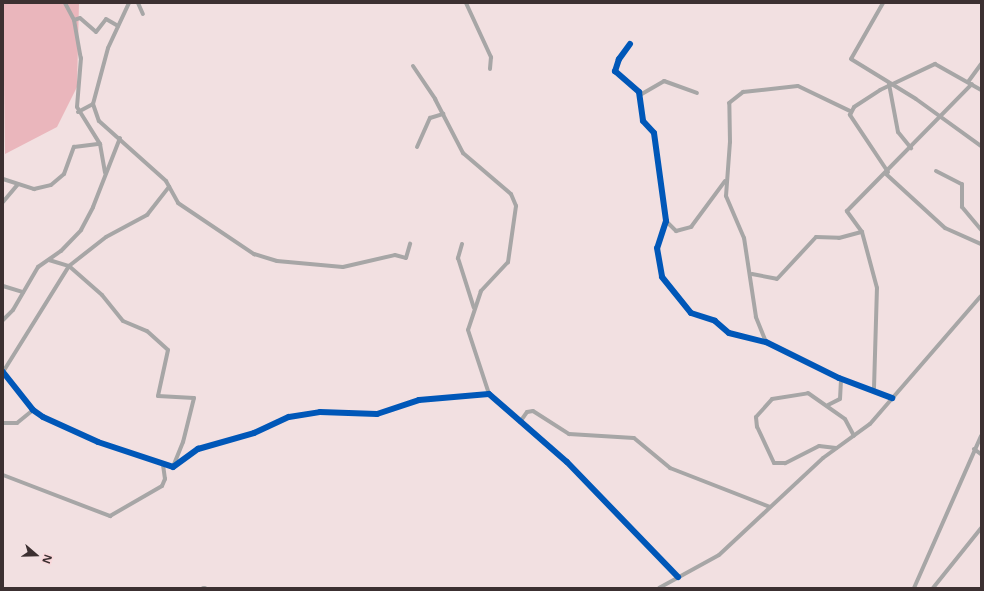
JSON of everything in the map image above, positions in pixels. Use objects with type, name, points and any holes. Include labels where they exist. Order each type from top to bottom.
[{"type":"street","points":[[64,3],[74,20],[82,69],[78,112],[100,144],[105,176]]},
{"type":"street","points":[[129,3],[118,26],[93,104],[99,120],[120,138],[169,187],[178,203],[214,229],[254,254],[277,261],[343,267],[396,255],[406,258],[410,244]]},
{"type":"street","points":[[138,3],[143,14]]},
{"type":"street","points":[[466,3],[491,57],[490,69]]},
{"type":"street","points":[[883,3],[851,57],[981,146]]},
{"type":"street","points":[[74,20],[80,18],[96,32],[106,19],[118,26]]},
{"type":"street","points":[[630,44],[618,59],[615,71],[640,95],[643,121],[654,133],[666,222],[657,243],[660,272],[688,311],[714,321],[730,333],[766,342],[841,379],[874,388],[892,398]]},
{"type":"street","points":[[850,111],[890,84],[935,64],[981,90]]},
{"type":"street","points":[[874,388],[878,301],[862,232],[847,210],[887,173],[941,119],[970,83],[981,64]]},
{"type":"street","points":[[413,66],[443,114],[469,160],[511,194],[516,206],[508,262],[482,291],[474,308],[468,335],[490,394],[520,422],[572,466],[678,577]]},
{"type":"street","points":[[640,95],[664,81],[698,93]]},
{"type":"street","points":[[890,84],[898,132],[911,148]]},
{"type":"street","points":[[766,342],[756,317],[752,274],[744,238],[727,201],[725,180],[730,142],[728,108],[733,96],[752,90],[802,86],[850,111],[887,173],[945,228],[981,244]]},
{"type":"street","points":[[78,112],[93,104]]},
{"type":"street","points":[[417,147],[430,118],[443,114]]},
{"type":"street","points":[[3,320],[23,292],[35,271],[81,230],[120,138]]},
{"type":"street","points":[[3,179],[34,189],[51,185],[64,174],[74,147],[100,144]]},
{"type":"street","points":[[936,171],[962,184],[962,207],[981,230]]},
{"type":"street","points":[[666,222],[676,231],[691,227],[725,180]]},
{"type":"street","points":[[3,202],[18,184]]},
{"type":"street","points":[[169,187],[147,215],[106,238],[69,266],[3,372],[33,410],[92,440],[163,465],[173,467],[198,449],[254,433],[289,418],[320,412],[377,414],[419,400],[490,394]]},
{"type":"street","points":[[752,274],[777,279],[816,237],[839,238],[862,232]]},
{"type":"street","points":[[462,244],[458,258],[474,308]]},
{"type":"street","points":[[49,260],[69,266],[102,295],[123,321],[147,331],[168,350],[158,396],[193,397],[184,442],[173,467]]},
{"type":"street","points":[[3,286],[23,292]]},
{"type":"street","points":[[659,588],[719,555],[836,448],[875,419],[981,296]]},
{"type":"street","points":[[827,405],[840,399],[841,379]]},
{"type":"street","points":[[836,448],[819,446],[785,463],[774,463],[756,427],[756,417],[765,404],[787,394],[811,394],[845,419],[854,436]]},
{"type":"street","points":[[3,423],[17,423],[33,410]]},
{"type":"street","points":[[520,422],[527,412],[532,411],[569,434],[634,438],[670,468],[770,507]]},
{"type":"street","points":[[914,588],[981,436]]},
{"type":"street","points":[[974,449],[981,454]]},
{"type":"street","points":[[3,474],[110,516],[162,486],[165,479],[163,465]]},
{"type":"street","points":[[933,588],[981,528]]},
{"type":"shaded area","points":[[3,3],[79,3],[77,87],[57,127],[5,154]]},
{"type":"cycle path","points":[[630,44],[619,59],[615,71],[639,92],[643,121],[654,133],[666,221],[657,248],[662,277],[691,313],[715,321],[729,333],[766,342],[839,378],[892,398]]},
{"type":"cycle path","points":[[3,372],[33,410],[43,417],[98,442],[173,467],[198,449],[254,433],[289,417],[320,412],[377,414],[419,400],[489,394],[567,462],[678,577]]}]
